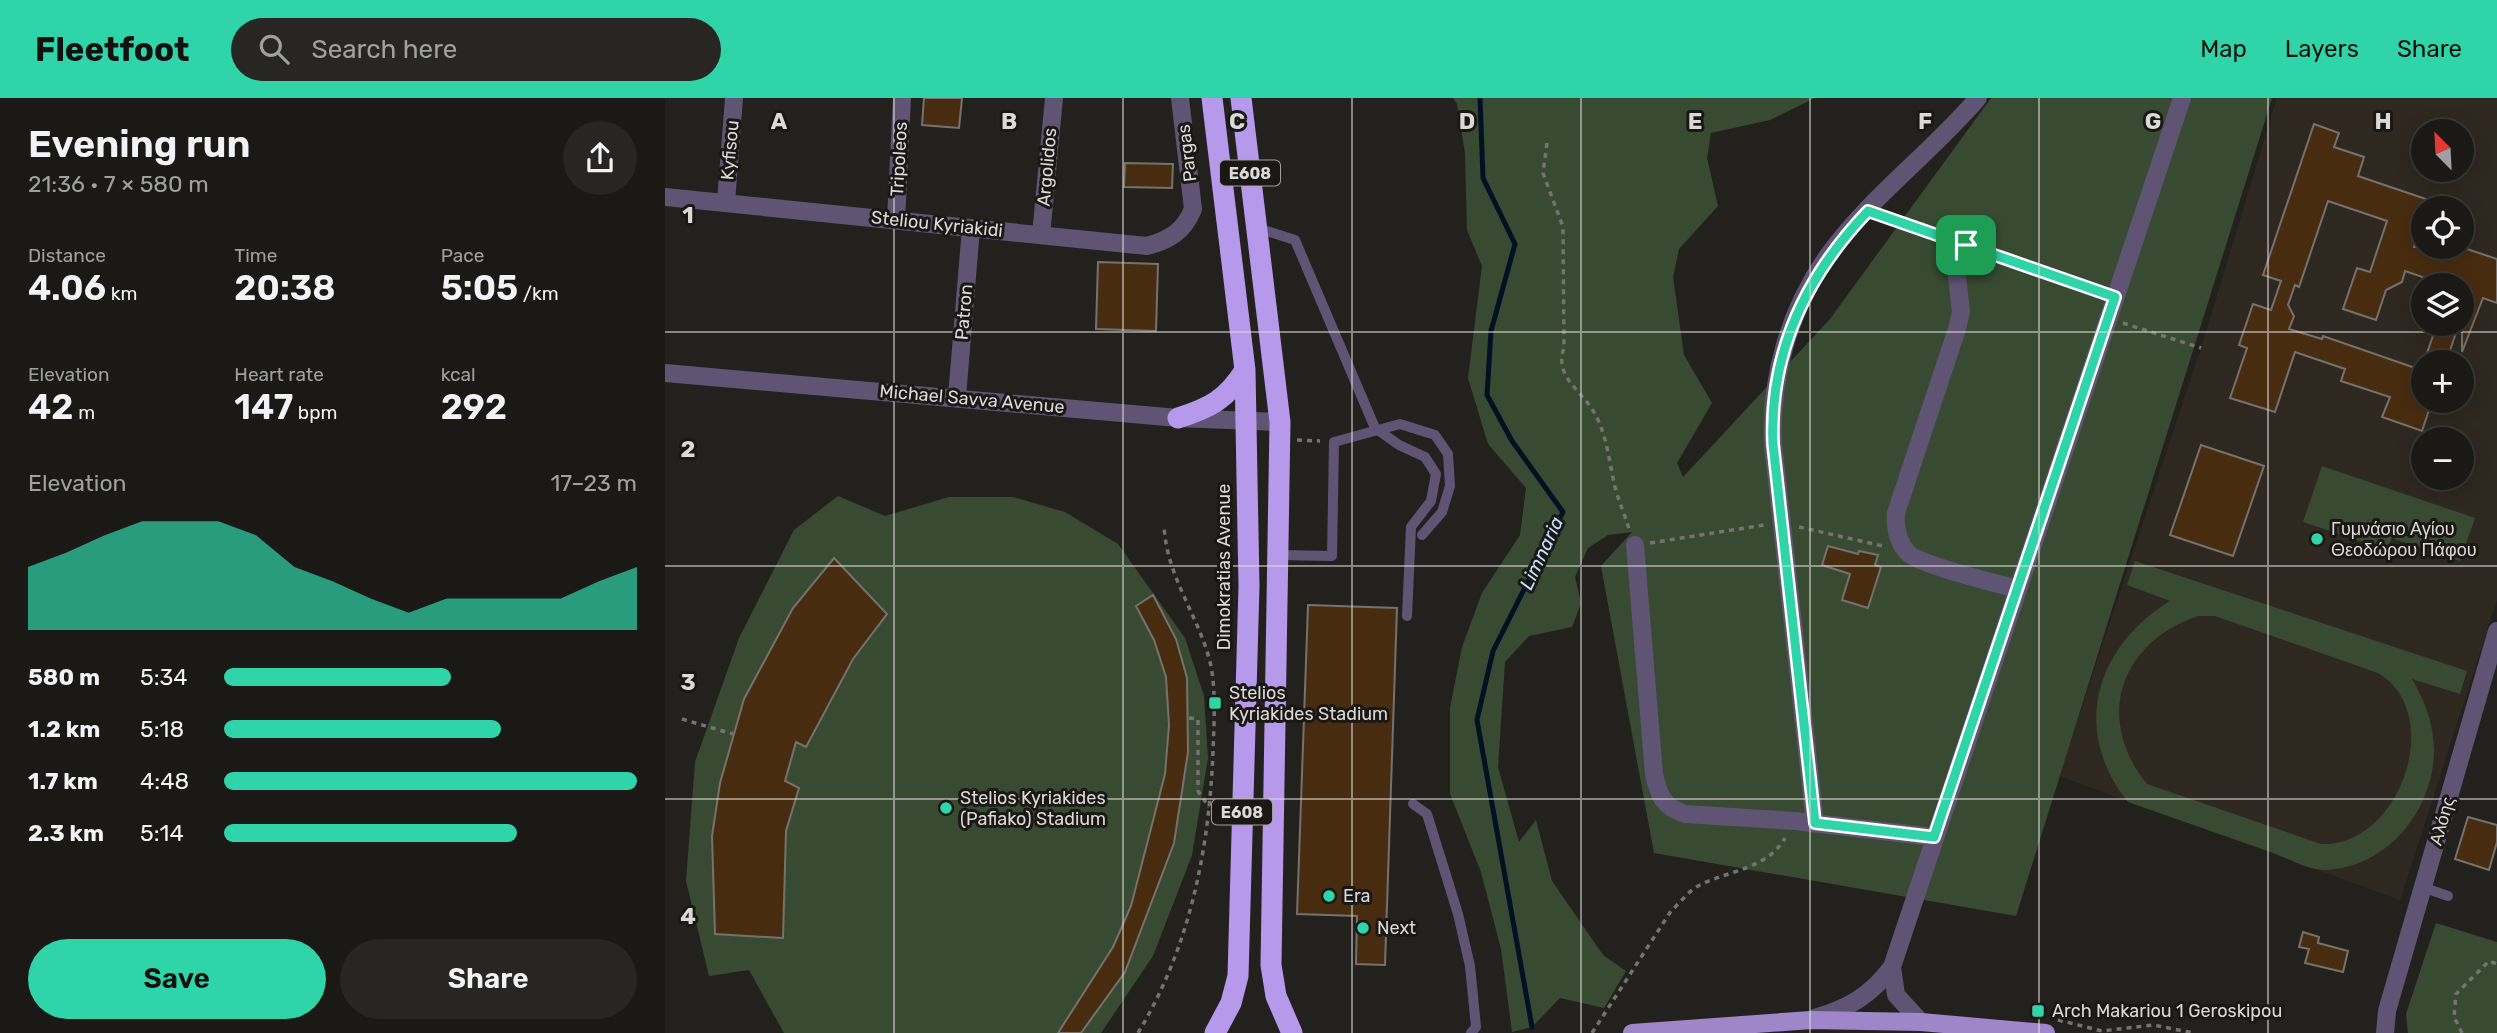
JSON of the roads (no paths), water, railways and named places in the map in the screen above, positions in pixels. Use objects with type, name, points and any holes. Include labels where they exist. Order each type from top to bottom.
[{"type":"highway","name":"Dimokratias Avenue","points":[[1212,98],[1245,370],[1249,586],[1238,976],[1231,1003],[1215,1033]]},
{"type":"highway","name":"E608","points":[[1241,98],[1280,430],[1271,965],[1278,1003],[1292,1033]]},
{"type":"highway","points":[[1178,418],[1210,408],[1223,400],[1245,370]]},
{"type":"main road","points":[[1632,1033],[1695,1026],[1811,1020],[1921,1022],[2046,1033]]},
{"type":"street","name":"Kyfisou","points":[[726,202],[734,98]]},
{"type":"street","name":"Tripoleos","points":[[896,220],[902,98]]},
{"type":"street","name":"Argolidos","points":[[1041,235],[1054,98]]},
{"type":"street","name":"Pargas","points":[[1180,98],[1193,209]]},
{"type":"street","points":[[1815,823],[1772,418],[1789,329],[1827,257],[1978,98]]},
{"type":"street","points":[[1811,1020],[1854,1004],[1877,986],[1892,967],[2182,98]]},
{"type":"street","name":"Steliou Kyriakidi","points":[[665,197],[1147,246],[1175,235],[1187,224],[1193,209]]},
{"type":"street","name":"Patron","points":[[957,397],[971,228]]},
{"type":"street","points":[[1956,267],[1961,312],[1896,513],[1895,528],[1900,542],[1913,557],[2017,589]]},
{"type":"street","name":"Michael Savva Avenue","points":[[665,373],[1178,418],[1246,420],[1280,430]]},
{"type":"street","points":[[1635,545],[1654,774],[1664,803],[1670,809],[1685,814],[1795,821],[1934,837]]},
{"type":"street","name":"Αλόης","points":[[2385,1033],[2387,1011],[2496,635]]},
{"type":"street","points":[[1892,967],[1896,995],[1921,1022]]},
{"type":"street","name":"Αλόης","points":[[2372,1033],[2387,1011]]},
{"type":"lane","points":[[1257,228],[1295,240],[1375,428],[1399,445],[1426,457],[1436,474],[1431,502],[1411,527],[1407,617]]},
{"type":"lane","points":[[1278,555],[1332,556],[1334,442],[1375,428],[1399,424],[1435,435],[1448,454],[1450,486],[1442,512],[1422,535]]},
{"type":"lane","points":[[1413,803],[1427,814],[1458,914],[1470,965],[1476,1027],[1471,1033]]},
{"type":"lane","points":[[2422,887],[2448,896]]},
{"type":"waterway","name":"Limnaria","points":[[1480,98],[1483,178],[1515,244],[1491,331],[1487,395],[1512,441],[1563,512],[1493,651],[1477,720],[1532,1027]]},
{"type":"place","name":"Γυμνάσιο Αγίου Θεοδώρου Πάφου","points":[[2317,539]]},
{"type":"place","name":"Stelios Kyriakides Stadium","points":[[1215,703]]},
{"type":"place","name":"Stelios Kyriakides (Pafiako) Stadium","points":[[946,808]]},
{"type":"place","name":"Era","points":[[1329,896]]},
{"type":"place","name":"Next","points":[[1363,928]]},
{"type":"place","name":"Arch Makariou 1 Geroskipou","points":[[2038,1011]]}]
